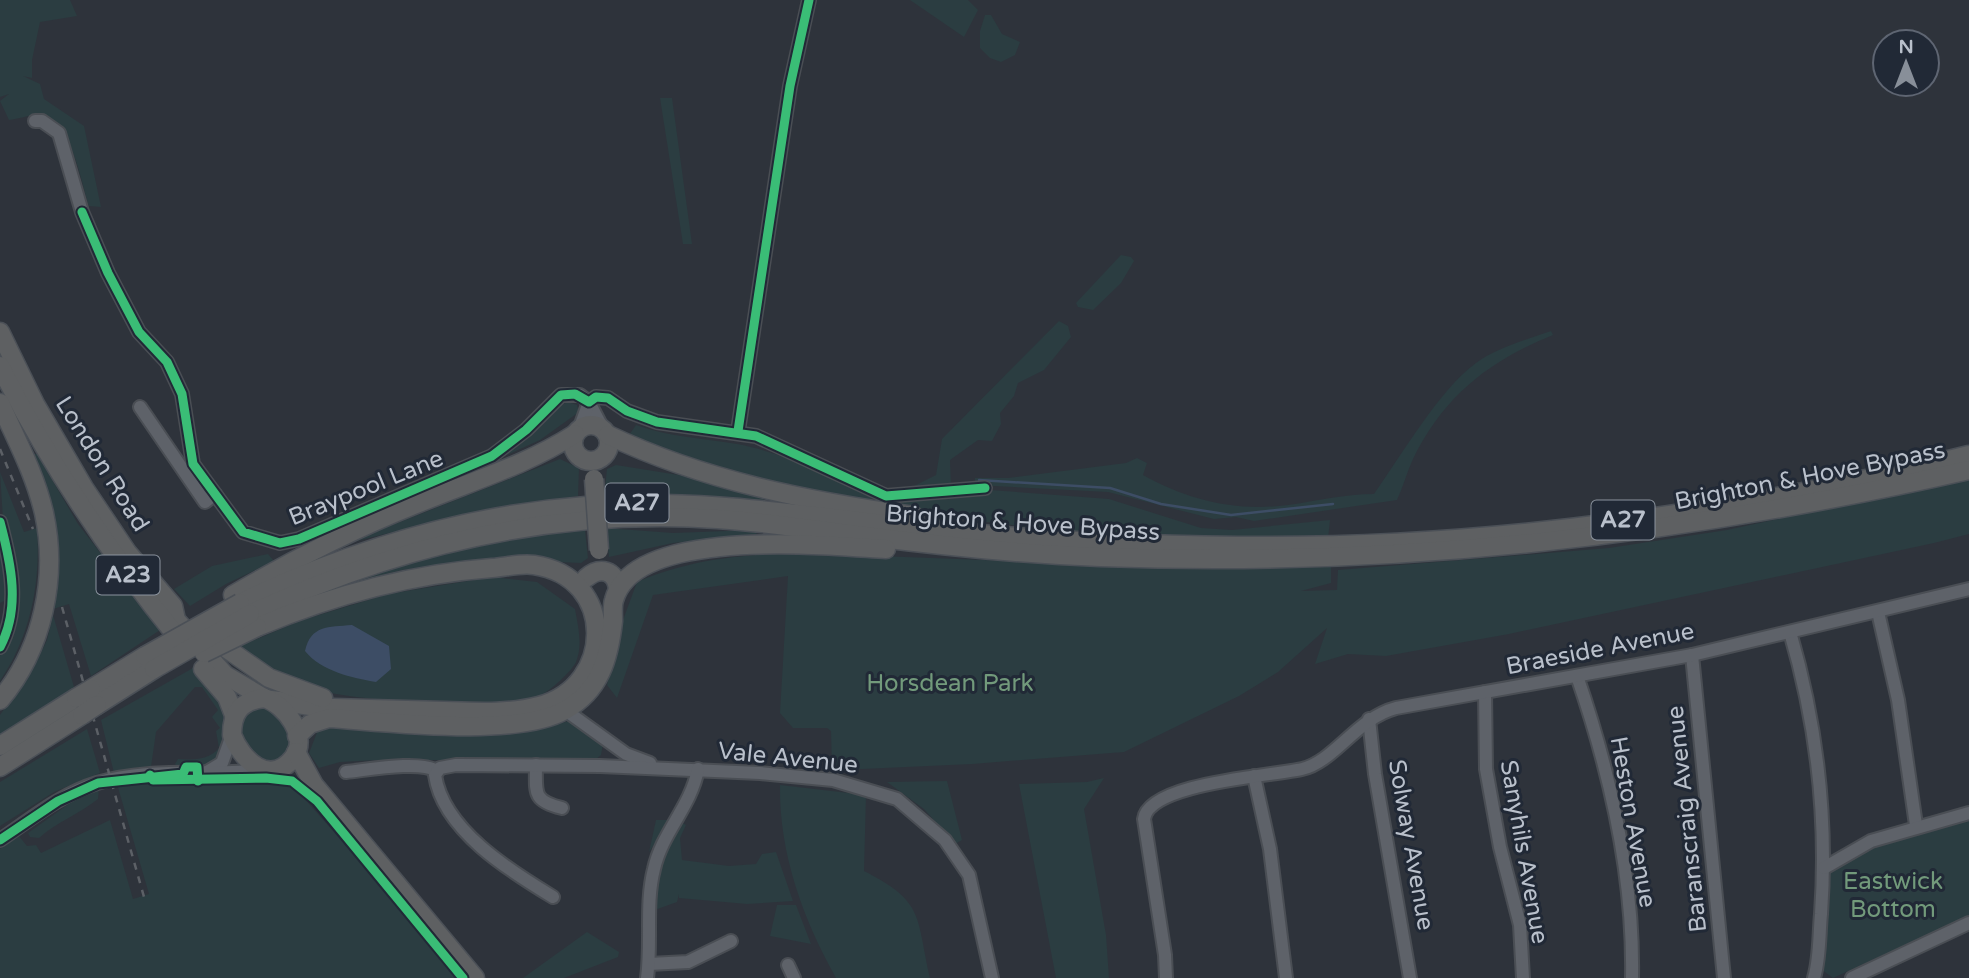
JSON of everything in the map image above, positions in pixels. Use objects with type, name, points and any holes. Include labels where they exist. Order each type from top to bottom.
[{"type":"highway","name":"London Road","points":[[0,332],[35,404],[84,488],[127,552],[173,606],[176,620],[225,675],[267,699]]},
{"type":"highway","name":"London Road","points":[[0,366],[72,496],[154,609],[227,697],[234,715]]},
{"type":"highway","points":[[0,403],[33,475],[44,513],[50,555],[43,614],[36,638],[22,669],[0,700]]},
{"type":"highway","points":[[592,424],[606,432],[610,446],[593,460],[574,449],[578,430],[592,424]]},
{"type":"highway","name":"A27","points":[[245,610],[319,547],[416,504],[517,466],[578,430]]},
{"type":"highway","name":"A27","points":[[606,432],[694,471],[763,489],[832,503],[1048,538]]},
{"type":"highway","name":"Brighton & Hove Bypass","points":[[0,746],[153,667],[245,610],[327,564],[414,535],[506,515],[634,503],[724,505],[927,529],[1048,538],[1272,546],[1413,540],[1558,528],[1692,511],[1822,488],[1969,455]]},
{"type":"highway","name":"A27","points":[[593,460],[599,550],[616,588],[652,561],[721,547],[761,545],[933,552],[1004,551]]},
{"type":"highway","name":"Brighton & Hove Bypass","points":[[245,610],[424,547],[575,520],[626,517],[715,518],[1004,551],[1100,557],[1273,559],[1412,554],[1561,542],[1707,523],[1969,470]]},
{"type":"highway","name":"A27","points":[[153,667],[185,624],[245,610],[297,610],[386,584],[434,574],[533,565],[543,567],[587,590],[599,550]]},
{"type":"highway","name":"A27","points":[[513,566],[542,574],[573,592],[584,608],[594,648]]},
{"type":"highway","points":[[271,770],[292,759],[296,744],[310,724],[329,718],[477,725],[527,722],[565,710],[586,696],[600,676],[609,651],[616,588],[599,570],[587,590],[597,623],[594,648],[587,668],[575,686],[559,698],[540,706],[507,711],[466,712],[334,708],[267,699],[247,702],[234,715],[232,735],[242,756],[271,770],[299,775],[314,785]]},
{"type":"highway","points":[[587,590],[605,604],[616,588]]},
{"type":"highway","points":[[173,606],[186,613],[237,658],[269,678],[350,707]]},
{"type":"highway","name":"Brighton & Hove Bypass","points":[[0,767],[87,702],[117,693],[153,667]]},
{"type":"highway","points":[[267,699],[286,712],[296,744],[314,785],[475,978]]},
{"type":"street","points":[[738,431],[790,86],[809,0]]},
{"type":"street","name":"Braypool Lane","points":[[35,121],[42,121],[59,133],[82,212],[103,260],[139,332],[167,362],[182,394],[193,464],[243,532],[273,542],[299,539],[492,456],[526,430],[561,395],[575,394],[589,402]]},
{"type":"street","points":[[578,430],[589,402],[596,397],[608,398],[627,411],[657,422],[738,431],[778,444],[886,496],[985,488]]},
{"type":"street","points":[[589,402],[606,432]]},
{"type":"street","points":[[140,407],[205,502],[215,494]]},
{"type":"street","points":[[0,522],[14,592],[8,633],[0,648]]},
{"type":"street","name":"Braeside Avenue","points":[[1166,978],[1165,955],[1144,830],[1144,813],[1153,803],[1177,793],[1312,766],[1369,719],[1396,708],[1692,655],[1969,589]]},
{"type":"street","points":[[1878,612],[1898,700],[1916,825]]},
{"type":"street","points":[[1790,632],[1802,674],[1823,804],[1824,868],[1818,976]]},
{"type":"street","name":"Baranscraig Avenue","points":[[1692,655],[1724,978]]},
{"type":"street","name":"Heston Avenue","points":[[1577,676],[1602,755],[1619,838],[1629,912],[1632,978]]},
{"type":"street","name":"Sanyhils Avenue","points":[[1485,692],[1486,769],[1500,847],[1520,925],[1523,978]]},
{"type":"street","points":[[586,696],[586,722]]},
{"type":"street","name":"Vale Avenue","points":[[565,710],[586,722],[626,754],[671,768]]},
{"type":"street","name":"Solway Avenue","points":[[1369,719],[1375,775],[1410,978]]},
{"type":"street","points":[[203,773],[222,763],[232,735]]},
{"type":"street","points":[[600,766],[607,751],[607,741]]},
{"type":"street","name":"Vale Avenue","points":[[437,771],[456,765],[698,769],[833,780],[897,799],[945,840],[969,875],[992,978]]},
{"type":"street","points":[[536,765],[536,794],[540,800],[562,808]]},
{"type":"street","points":[[346,772],[430,766],[437,771],[438,789],[457,821],[503,866],[553,897]]},
{"type":"street","points":[[647,978],[653,869],[663,841],[694,789],[698,769]]},
{"type":"street","points":[[0,839],[58,801],[98,783],[138,776],[271,770]]},
{"type":"street","points":[[1254,776],[1270,849],[1286,978]]},
{"type":"street","points":[[1824,868],[1871,841],[1916,825],[1969,813]]},
{"type":"street","points":[[1853,978],[1969,923]]},
{"type":"street","points":[[649,964],[688,962],[722,953],[732,941]]},
{"type":"street","points":[[788,965],[794,978]]},
{"type":"green space","points":[[0,0],[70,0],[77,16],[40,22],[32,60],[32,78],[23,76],[40,84],[44,99],[84,126],[101,207],[89,206],[78,166],[58,125],[48,117],[37,115],[9,120],[0,101],[9,94],[0,97]]},
{"type":"green space","points":[[910,0],[968,0],[978,10],[964,37]]},
{"type":"green space","points":[[985,15],[991,15],[1002,34],[1020,42],[1015,55],[1001,62],[990,58],[980,48],[980,31]]},
{"type":"green space","points":[[660,98],[672,98],[692,244],[683,244]]},
{"type":"green space","points":[[1121,255],[1131,257],[1134,261],[1121,283],[1093,310],[1078,307],[1076,303]]},
{"type":"green space","points":[[1059,321],[1068,326],[1071,337],[1044,370],[1018,383],[1014,396],[1000,413],[1001,424],[992,441],[978,440],[950,460],[951,487],[910,492],[912,487],[936,475],[942,439]]},
{"type":"green space","points":[[1551,331],[1553,335],[1508,356],[1489,369],[1454,399],[1425,437],[1397,500],[1254,521],[1236,517],[1214,519],[1108,492],[975,485],[975,478],[1008,478],[1126,463],[1137,458],[1147,463],[1143,475],[1160,484],[1195,497],[1231,505],[1269,507],[1374,494],[1435,406],[1462,375],[1493,353]]},
{"type":"green space","points":[[568,402],[577,405],[579,412],[540,440],[500,458],[558,406]]},
{"type":"green space","points":[[636,425],[773,453],[872,498],[872,505],[765,483],[627,438]]},
{"type":"green space","points":[[34,454],[37,454],[78,524],[160,630],[91,676],[69,604],[53,609],[59,569],[56,531]]},
{"type":"green space","points":[[560,459],[579,468],[578,496],[472,513],[344,544]]},
{"type":"green space","points":[[616,465],[685,476],[762,495],[764,501],[703,496],[604,497],[607,469]]},
{"type":"green space","points":[[0,472],[24,532],[37,528],[38,548],[32,608],[19,646],[0,681],[0,656],[10,634]]},
{"type":"green space","name":"Horsdean Park","points":[[1969,477],[1969,534],[1934,543],[1509,634],[1386,656],[1348,654],[1315,664],[1327,628],[1278,672],[1239,696],[1124,752],[972,764],[862,769],[832,767],[831,731],[827,728],[793,728],[780,713],[788,576],[653,595],[617,698],[607,685],[623,620],[637,582],[677,568],[716,560],[798,553],[1196,568],[1331,567],[1331,583],[1301,591],[1337,590],[1338,570],[1609,548],[1727,530]]},
{"type":"green space","points":[[990,490],[1109,499],[1201,528],[1232,530],[1330,520],[1328,539],[1239,540],[1078,533],[894,511],[903,502]]},
{"type":"green space","points":[[606,528],[673,533],[753,530],[757,534],[673,543],[609,557]]},
{"type":"green space","points":[[558,530],[585,530],[588,558],[581,563],[493,559],[402,570],[335,587],[389,567],[445,551]]},
{"type":"green space","points":[[0,546],[8,583],[6,600],[0,603]]},
{"type":"green space","points":[[268,554],[274,561],[226,584],[190,606],[174,589],[212,566]]},
{"type":"green space","points":[[492,577],[537,582],[575,609],[580,642],[576,662],[560,680],[541,695],[522,700],[460,704],[350,696],[302,686],[276,674],[238,647],[299,621],[388,594]]},
{"type":"green space","points":[[53,615],[74,687],[0,736],[0,715],[33,669],[47,640]]},
{"type":"green space","points":[[193,668],[227,711],[224,753],[206,768],[178,768],[175,764],[178,759],[206,757],[219,748],[216,731],[220,728],[212,717],[218,710],[202,687],[195,687],[156,732],[151,767],[114,773],[101,720]]},
{"type":"green space","points":[[268,706],[291,730],[290,750],[279,761],[263,764],[242,743],[240,724],[250,709]]},
{"type":"green space","points":[[574,720],[603,744],[601,755],[595,760],[378,760],[340,762],[319,768],[309,753],[318,730],[340,727],[516,733]]},
{"type":"green space","points":[[87,729],[100,773],[54,792],[0,826],[0,782]]},
{"type":"green space","points":[[1104,778],[1084,809],[1106,935],[1109,978],[1056,978],[1019,784],[1087,782]]},
{"type":"green space","points":[[947,781],[962,840],[955,844],[924,809],[887,782]]},
{"type":"green space","points":[[158,782],[292,785],[378,881],[459,978],[0,978],[0,849],[19,836],[27,846],[36,845],[41,853],[110,820],[133,899],[149,894],[117,784]]},
{"type":"green space","points":[[780,785],[866,795],[864,871],[898,892],[915,913],[930,978],[836,978],[813,933],[795,885],[784,836]]},
{"type":"green space","points":[[99,788],[98,799],[91,804],[39,838],[30,837],[28,833],[87,791]]},
{"type":"green space","name":"Eastwick Bottom","points":[[1969,817],[1969,916],[1833,978],[1821,969],[1830,872],[1874,843]]},
{"type":"green space","points":[[656,820],[671,820],[649,852]]},
{"type":"green space","points":[[681,822],[686,825],[680,838],[682,860],[729,866],[756,864],[762,854],[776,852],[793,901],[747,904],[679,898],[679,894],[677,902],[652,911],[658,865]]},
{"type":"green space","points":[[777,905],[796,905],[811,944],[770,936]]},
{"type":"green space","points":[[587,932],[619,952],[618,957],[564,978],[523,978]]},
{"type":"water","points":[[352,625],[389,646],[391,669],[376,682],[328,669],[305,651],[316,632],[328,627]]},
{"type":"waterway","points":[[979,480],[1110,488],[1161,504],[1231,515],[1333,504]]},
{"type":"railway","points":[[0,449],[33,529]]},
{"type":"railway","points":[[62,607],[144,897]]},
{"type":"cycle path","points":[[738,431],[790,86],[809,0]]},
{"type":"cycle path","points":[[82,212],[108,273],[139,332],[167,362],[182,394],[193,464],[243,532],[280,543],[299,539],[492,456],[526,430],[561,395],[575,394],[589,402],[596,397],[608,398],[627,411],[657,422],[756,436],[886,496],[985,488]]},
{"type":"cycle path","points":[[0,522],[12,585],[10,617],[0,647]]},
{"type":"cycle path","points":[[0,840],[58,801],[98,783],[183,774],[186,767],[197,767],[198,781]]},
{"type":"cycle path","points":[[150,775],[153,780],[266,778],[292,781],[317,801],[463,978]]}]
